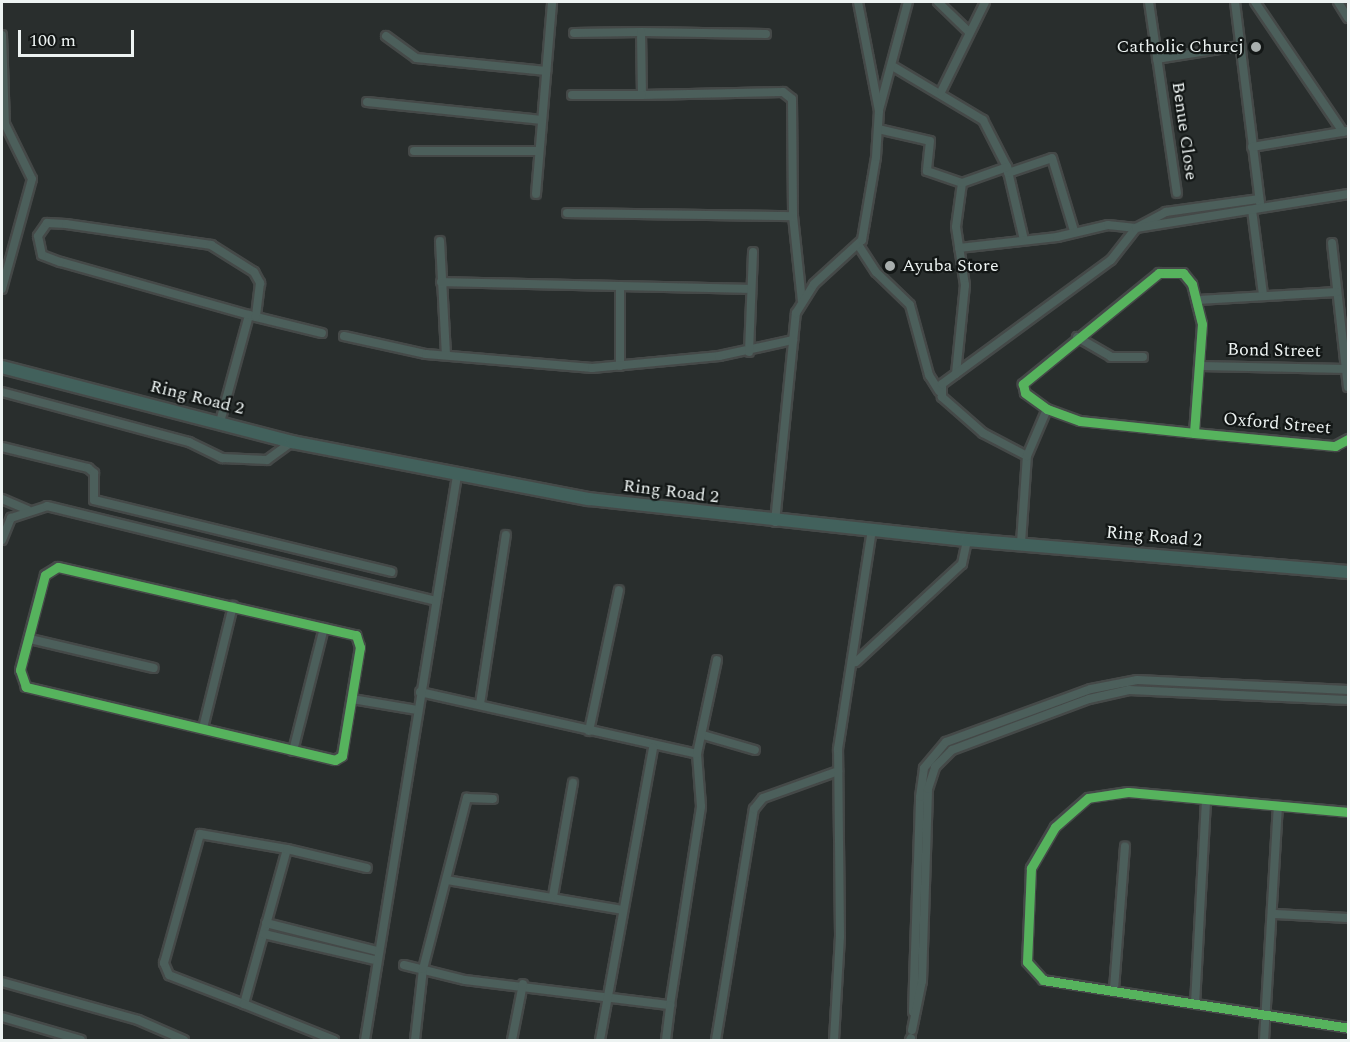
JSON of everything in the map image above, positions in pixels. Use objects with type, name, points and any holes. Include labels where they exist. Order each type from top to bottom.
[{"type":"main road","name":"Ring Road 2","points":[[2,367],[292,442],[457,476],[681,513],[1348,572]]},
{"type":"street","points":[[536,194],[552,2]]},
{"type":"street","points":[[858,2],[879,111],[879,129],[859,246],[876,272],[910,305],[929,375],[939,391],[983,433],[1027,456]]},
{"type":"street","points":[[879,111],[894,67],[908,2]]},
{"type":"street","points":[[938,2],[969,32]]},
{"type":"street","points":[[941,92],[985,2]]},
{"type":"street","name":"Benue Close","points":[[1149,2],[1177,193]]},
{"type":"street","points":[[1235,2],[1258,196],[1256,209],[1263,296]]},
{"type":"street","points":[[1252,147],[1346,132],[1255,2]]},
{"type":"street","points":[[1338,2],[1348,18]]},
{"type":"street","points":[[640,32],[642,95]]},
{"type":"street","points":[[574,33],[766,34]]},
{"type":"street","points":[[2,34],[5,124],[32,179],[2,289]]},
{"type":"street","points":[[386,36],[416,58],[546,71]]},
{"type":"street","points":[[1157,59],[1239,46]]},
{"type":"street","points":[[894,67],[941,92],[982,120],[1007,170],[1024,240]]},
{"type":"street","points":[[572,94],[783,92],[792,99],[793,216],[802,301],[794,340],[775,522]]},
{"type":"street","points":[[367,102],[542,120]]},
{"type":"street","points":[[879,129],[930,141],[927,171],[962,183],[1052,158],[1074,231]]},
{"type":"street","points":[[414,151],[539,151]]},
{"type":"street","points":[[956,374],[964,285],[959,248],[962,183]]},
{"type":"street","points":[[959,248],[1024,240],[1108,225],[1136,228],[1348,194]]},
{"type":"street","points":[[939,391],[956,374],[1111,260],[1136,228],[1166,212],[1258,196]]},
{"type":"street","points":[[567,213],[793,216]]},
{"type":"street","points":[[220,422],[252,316],[260,283],[254,272],[212,245],[47,223],[38,236],[42,255],[252,316],[322,333]]},
{"type":"street","points":[[440,241],[446,356]]},
{"type":"street","points":[[1332,243],[1348,387]]},
{"type":"street","points":[[802,301],[830,267],[859,246]]},
{"type":"street","points":[[749,352],[753,252]]},
{"type":"street","points":[[1143,357],[1111,357],[1077,337],[1159,273],[1183,273],[1192,284],[1198,300],[1200,366],[1194,434]]},
{"type":"street","points":[[441,282],[751,289]]},
{"type":"street","points":[[620,286],[620,366]]},
{"type":"street","points":[[1198,300],[1337,292]]},
{"type":"street","points":[[344,336],[446,356],[620,366],[749,352],[794,340]]},
{"type":"street","name":"Oxford Street","points":[[1077,337],[1026,376],[1025,393],[1047,409],[1080,421],[1194,434],[1347,441]]},
{"type":"street","name":"Bond Street","points":[[1200,366],[1346,369]]},
{"type":"street","points":[[2,392],[189,442],[222,458],[267,460],[292,442]]},
{"type":"street","points":[[1021,543],[1027,456],[1047,409]]},
{"type":"street","points":[[2,447],[88,468],[94,473],[94,500],[391,572]]},
{"type":"street","points":[[365,1041],[375,960],[433,600],[457,476]]},
{"type":"street","points":[[2,499],[28,510]]},
{"type":"street","points":[[2,540],[11,518],[28,510],[47,506],[433,600]]},
{"type":"street","points":[[834,1041],[840,936],[838,771],[843,702],[855,662],[872,529]]},
{"type":"street","points":[[480,704],[506,535]]},
{"type":"street","points":[[855,662],[962,564],[967,540]]},
{"type":"street","points":[[58,567],[324,628],[360,640],[342,756],[335,760],[26,687],[20,670],[45,575],[58,567]]},
{"type":"street","points":[[589,731],[619,590]]},
{"type":"street","points":[[203,728],[233,606]]},
{"type":"street","points":[[293,751],[324,628]]},
{"type":"street","points":[[30,639],[154,668]]},
{"type":"street","points":[[666,1041],[701,806],[697,754],[703,735],[717,660]]},
{"type":"street","points":[[911,1036],[914,1013],[924,768],[946,742],[1114,683],[1216,681],[1348,690]]},
{"type":"street","points":[[1216,681],[1216,691]]},
{"type":"street","points":[[921,862],[928,789],[935,767],[952,750],[1108,693],[1162,688],[1348,700]]},
{"type":"street","points":[[420,692],[480,704],[653,748],[697,754]]},
{"type":"street","points":[[352,699],[417,710]]},
{"type":"street","points":[[703,735],[754,750]]},
{"type":"street","points":[[600,1041],[605,999],[653,748]]},
{"type":"street","points":[[716,1041],[754,809],[763,798],[838,771]]},
{"type":"street","points":[[554,896],[573,783]]},
{"type":"street","points":[[1348,812],[1103,794],[1069,811],[1038,847],[1030,868],[1031,970],[1043,980],[1114,989],[1348,1028]]},
{"type":"street","points":[[415,1041],[423,969],[468,795],[493,799]]},
{"type":"street","points":[[1195,1004],[1206,800]]},
{"type":"street","points":[[1264,1041],[1275,914],[1278,806]]},
{"type":"street","points":[[334,1041],[169,975],[164,967],[198,837],[205,833],[367,868]]},
{"type":"street","points":[[1114,989],[1125,846]]},
{"type":"street","points":[[244,1004],[287,849]]},
{"type":"street","points":[[447,880],[554,896],[622,910]]},
{"type":"street","points":[[1275,914],[1348,918]]},
{"type":"street","points":[[266,923],[377,951]]},
{"type":"street","points":[[264,933],[375,960]]},
{"type":"street","points":[[404,965],[465,980],[523,984],[605,999],[670,1005]]},
{"type":"street","points":[[2,982],[138,1020],[184,1041]]},
{"type":"street","points":[[512,1041],[523,984]]},
{"type":"street","points":[[2,1017],[81,1041]]},
{"type":"cycle path","points":[[1194,433],[1202,324],[1192,284],[1183,273],[1159,273],[1023,384],[1025,393],[1047,409],[1080,421],[1194,433],[1335,446],[1348,439]]},
{"type":"cycle path","points":[[58,567],[356,635],[360,647],[342,756],[335,760],[26,687],[20,670],[45,575],[58,567]]},
{"type":"cycle path","points":[[1348,812],[1128,792],[1088,798],[1055,827],[1031,868],[1027,962],[1043,980],[1348,1028]]},
{"type":"place","name":"Catholic Churcj","points":[[1256,47]]},
{"type":"place","name":"Ayuba Store","points":[[890,266]]}]
